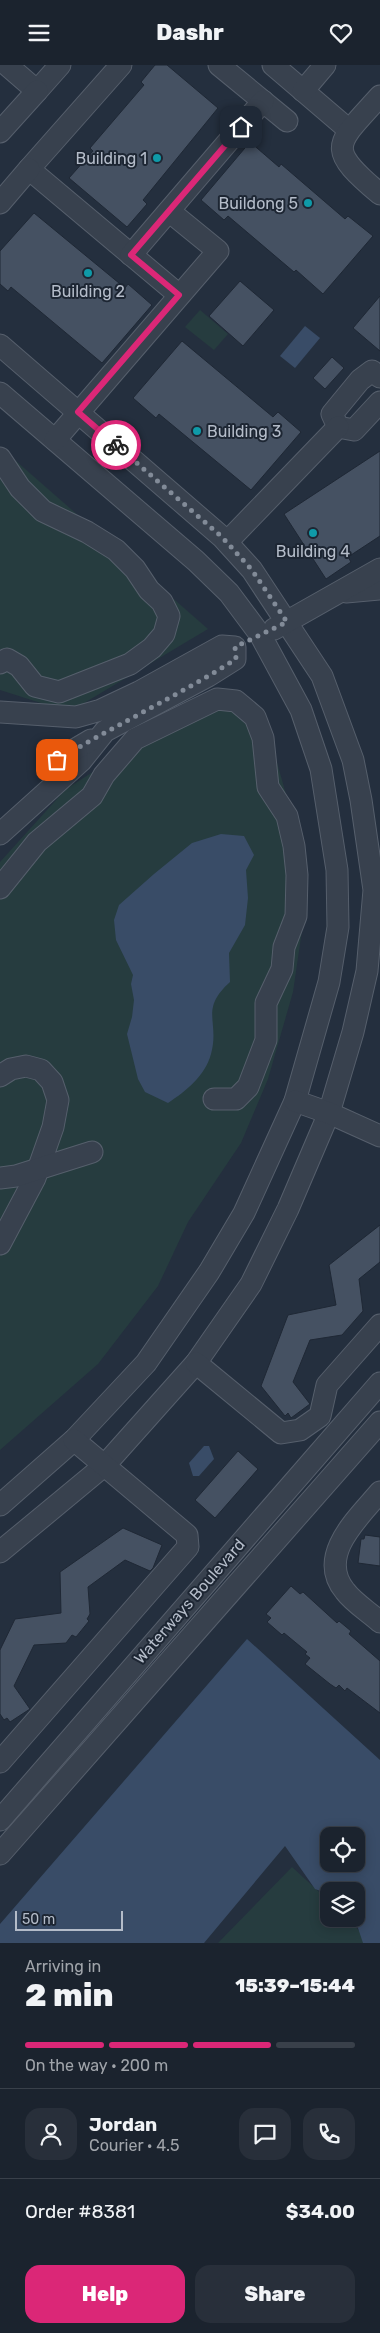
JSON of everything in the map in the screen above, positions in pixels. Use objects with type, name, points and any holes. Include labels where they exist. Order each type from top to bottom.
[{"type":"street","points":[[7,65],[37,91]]},
{"type":"street","points":[[0,130],[60,65]]},
{"type":"street","points":[[0,203],[121,65]]},
{"type":"street","points":[[219,65],[287,121]]},
{"type":"street","points":[[272,65],[349,130]]},
{"type":"street","points":[[303,91],[325,65]]},
{"type":"street","points":[[380,96],[349,130],[344,140],[342,151],[343,158],[351,169],[380,194]]},
{"type":"street","points":[[131,255],[262,101]]},
{"type":"street","points":[[29,169],[179,295]]},
{"type":"street","points":[[55,440],[218,251],[169,211]]},
{"type":"street","points":[[0,345],[227,543],[252,570],[322,676],[353,759],[362,800],[374,890],[367,971],[353,1032],[329,1113],[288,1209],[251,1284],[196,1363],[105,1465],[0,1552]]},
{"type":"street","points":[[338,427],[332,414],[360,380],[372,371],[380,377]]},
{"type":"street","points":[[0,393],[196,561],[228,593],[261,636],[301,710],[321,769],[337,870],[338,927],[329,982],[295,1101],[244,1213],[209,1273],[146,1363],[74,1440],[0,1505]]},
{"type":"street","points":[[338,427],[354,430],[380,402]]},
{"type":"street","points":[[227,543],[338,427]]},
{"type":"street","points":[[0,458],[20,488],[43,511],[87,532],[116,550],[135,569],[149,590],[162,602],[169,616],[164,633],[152,648],[130,664],[59,692],[44,690],[35,686],[19,666],[7,659],[0,663]]},
{"type":"street","points":[[44,730],[70,727],[77,720],[101,710],[222,645],[235,647],[261,636],[380,569]]},
{"type":"street","points":[[338,593],[380,589]]},
{"type":"street","points":[[0,835],[81,761],[88,747],[105,731],[236,659],[235,647]]},
{"type":"street","points":[[0,888],[37,842],[92,796],[104,775],[135,739],[217,699],[236,701],[255,717],[263,738],[268,787],[287,816],[294,846],[297,875],[296,916],[284,947],[282,969],[266,1003],[266,1040],[248,1087],[236,1099],[214,1099]]},
{"type":"street","points":[[0,712],[77,720]]},
{"type":"street","points":[[77,720],[88,747]]},
{"type":"street","points":[[57,760],[88,747]]},
{"type":"street","points":[[0,1076],[12,1069],[26,1066],[41,1070],[52,1082],[58,1100],[53,1127],[38,1169],[16,1217],[0,1244]]},
{"type":"street","points":[[295,1101],[329,1113],[380,1136]]},
{"type":"street","points":[[0,1179],[92,1152]]},
{"type":"street","points":[[196,1363],[281,1433],[300,1430],[320,1416],[327,1385],[380,1325]]},
{"type":"street","name":"Waterways Boulevard","points":[[0,1820],[380,1383]]},
{"type":"street","name":"Waterways Boulevard","points":[[0,1854],[380,1422]]},
{"type":"street","points":[[0,1762],[188,1547],[187,1535],[74,1440]]},
{"type":"street","points":[[380,1492],[346,1533],[335,1555],[335,1574],[345,1591],[380,1622]]},
{"type":"green space","points":[[200,310],[228,334],[214,350],[185,327]]},
{"type":"green space","points":[[0,447],[208,629],[69,712],[0,690]]},
{"type":"green space","points":[[247,703],[267,727],[300,844],[306,903],[293,992],[268,1079],[241,1143],[188,1222],[158,1286],[98,1364],[0,1450],[0,862],[66,789],[115,758],[192,716]]},
{"type":"green space","points":[[292,1867],[320,1893],[320,1927],[355,1927],[372,1943],[218,1943]]},
{"type":"water","points":[[305,326],[320,338],[295,368],[280,356]]},
{"type":"water","points":[[221,834],[244,836],[254,855],[246,870],[248,898],[245,925],[229,953],[230,982],[215,1000],[212,1016],[213,1043],[208,1062],[200,1076],[168,1103],[145,1092],[138,1079],[127,1034],[134,1000],[131,984],[133,975],[116,940],[114,920],[119,905],[192,843]]},
{"type":"water","points":[[204,1446],[209,1446],[214,1459],[199,1476],[193,1476],[189,1463]]},
{"type":"water","points":[[247,1639],[380,1760],[380,1943],[363,1943],[358,1927],[365,1927],[365,1882],[320,1882],[320,1891],[315,1889],[285,1846],[204,1943],[0,1943],[0,1924]]},
{"type":"building","points":[[155,65],[167,65],[218,108],[143,200],[147,204],[127,227],[69,178],[93,151],[90,148],[144,85],[141,82]]},
{"type":"building","points":[[250,142],[279,167],[281,164],[345,219],[348,216],[373,236],[323,294],[228,216],[224,220],[201,200]]},
{"type":"building","points":[[34,213],[125,288],[128,284],[152,305],[102,363],[11,287],[8,291],[0,284],[0,251]]},
{"type":"building","points":[[240,281],[274,310],[243,346],[209,316]]},
{"type":"building","points":[[380,296],[380,351],[353,328]]},
{"type":"building","points":[[182,341],[273,417],[278,412],[301,432],[251,490],[159,414],[156,418],[133,398]]},
{"type":"building","points":[[332,357],[344,368],[325,389],[313,378]]},
{"type":"building","points":[[380,451],[380,536],[348,557],[351,562],[326,579],[284,514]]},
{"type":"building","points":[[380,1225],[380,1262],[359,1279],[363,1311],[342,1335],[310,1340],[293,1382],[310,1404],[291,1418],[288,1413],[285,1416],[261,1386],[288,1315],[336,1305],[329,1265]]},
{"type":"building","points":[[238,1451],[258,1469],[215,1518],[195,1500]]},
{"type":"building","points":[[123,1528],[162,1545],[153,1568],[150,1571],[125,1560],[88,1587],[90,1614],[87,1619],[89,1621],[76,1637],[72,1635],[66,1643],[34,1645],[14,1686],[30,1709],[10,1722],[7,1718],[4,1720],[0,1714],[0,1650],[15,1619],[61,1613],[60,1572]]},
{"type":"building","points":[[365,1535],[380,1537],[380,1566],[358,1563],[361,1539],[364,1539]]},
{"type":"building","points":[[291,1586],[300,1594],[303,1592],[337,1623],[339,1621],[351,1631],[349,1634],[380,1661],[380,1713],[347,1688],[345,1691],[339,1685],[336,1688],[305,1664],[310,1658],[305,1654],[307,1652],[267,1622],[271,1618],[266,1614]]},
{"type":"way so far","points":[[57,760],[105,731],[208,677],[236,659],[235,647],[287,622],[252,570],[222,537],[116,445]]},
{"type":"place","name":"Building 1","points":[[157,158]]},
{"type":"place","name":"Buildong 5","points":[[308,203]]},
{"type":"place","name":"Building 2","points":[[88,273]]},
{"type":"place","name":"Building 3","points":[[197,431]]},
{"type":"place","name":"Building 4","points":[[313,533]]},
{"type":"route","points":[[116,445],[78,412],[179,295],[131,255],[241,127]]}]
